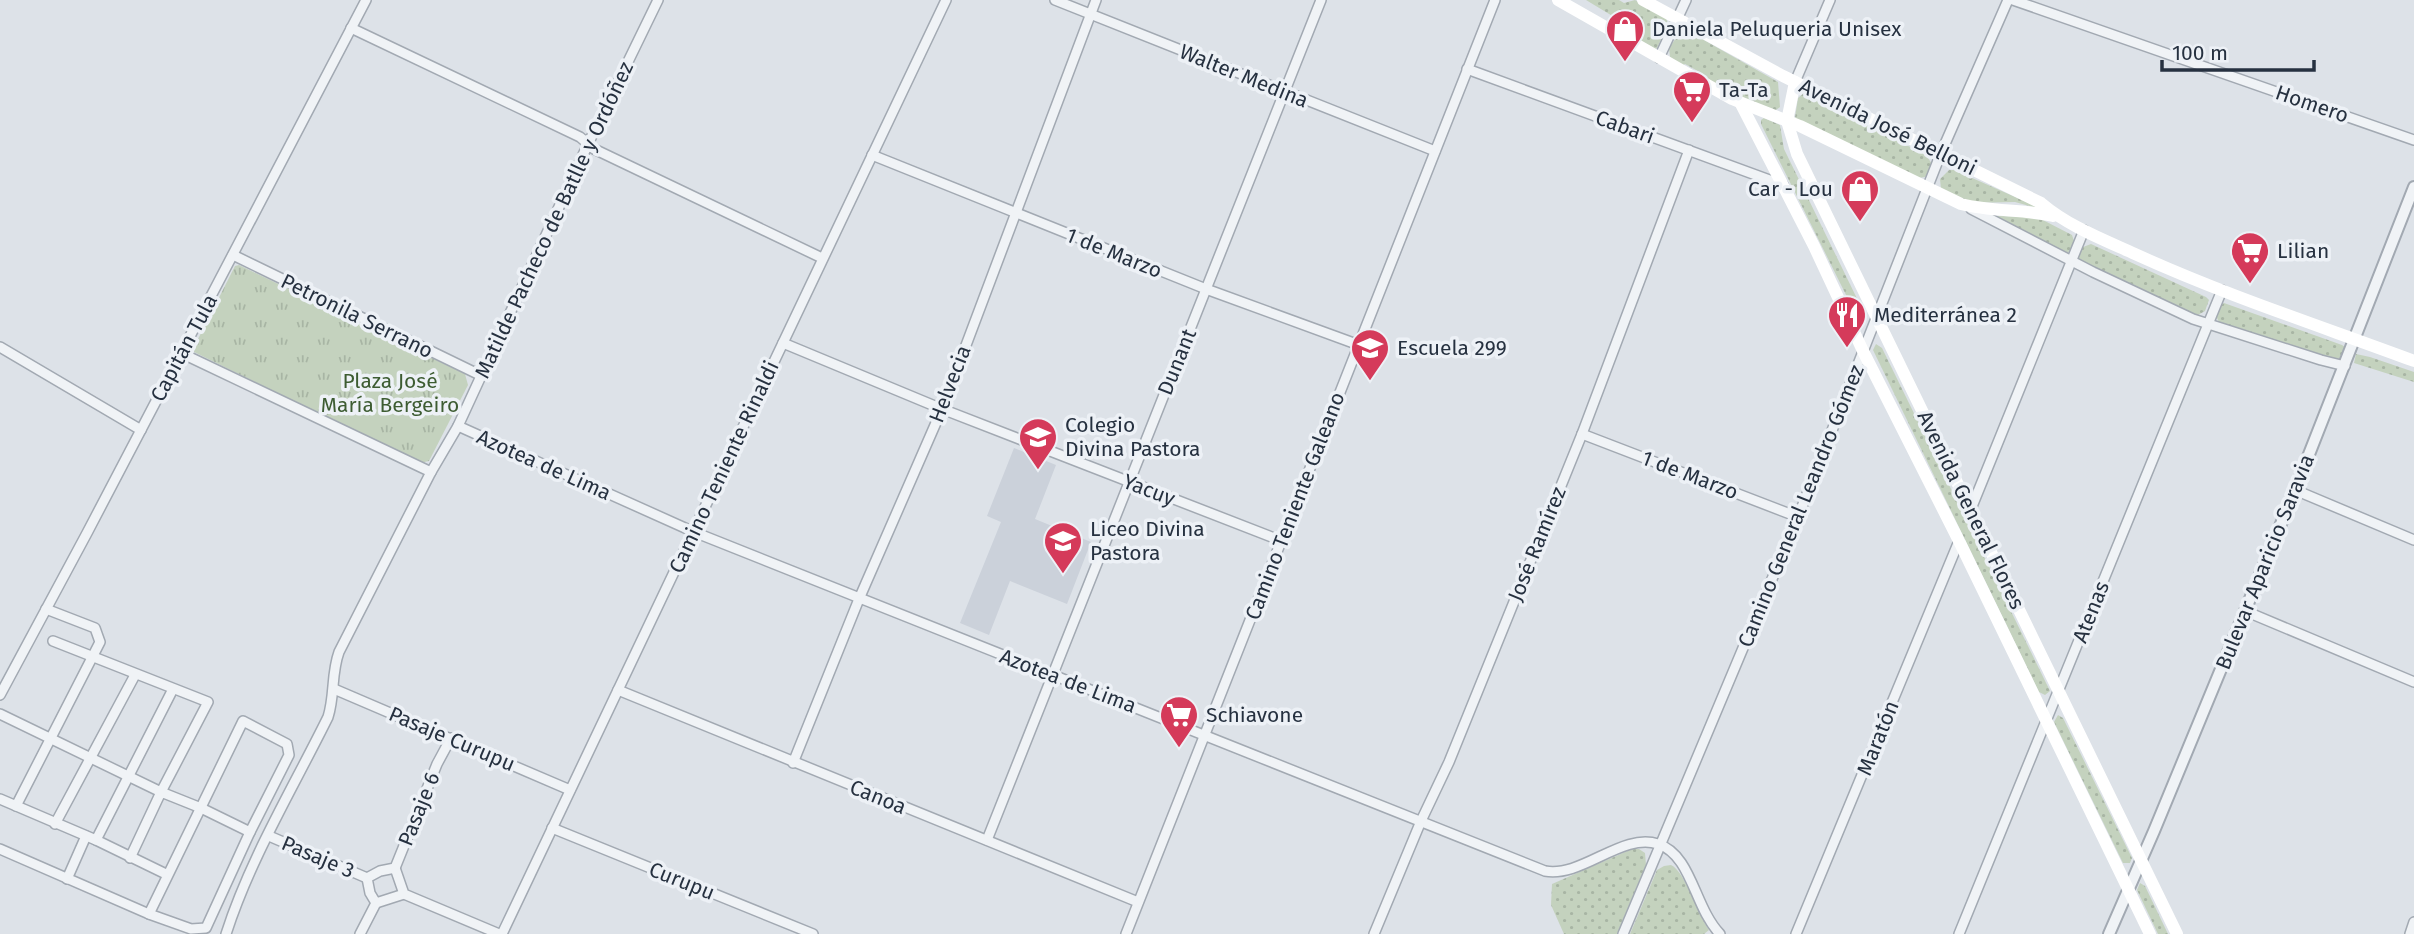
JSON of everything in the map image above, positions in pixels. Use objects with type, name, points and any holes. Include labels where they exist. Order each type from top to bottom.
[{"type":"main road","name":"Avenida José Belloni","points":[[1558,0],[1741,104],[1787,121],[1965,205],[1986,209],[2029,210],[2057,216]]},
{"type":"main road","name":"Avenida José Belloni","points":[[1643,0],[1795,82],[2041,203],[2057,216],[2084,230],[2179,274],[2414,360]]},
{"type":"main road","name":"Avenida General Flores","points":[[1795,82],[1787,121],[1797,154],[2177,934]]},
{"type":"main road","name":"Avenida General Flores","points":[[1741,104],[1959,541],[2150,934]]},
{"type":"street","name":"Capitán Tula","points":[[0,695],[366,0]]},
{"type":"street","name":"Matilde Pacheco de Batlle y Ordóñez","points":[[226,934],[237,903],[328,717],[334,700],[332,676],[339,652],[431,472],[458,426],[657,0]]},
{"type":"street","name":"Camino Teniente Rinaldi","points":[[501,934],[946,0]]},
{"type":"street","name":"Walter Medina","points":[[1055,0],[1435,151]]},
{"type":"street","name":"Helvecia","points":[[793,763],[859,599],[942,409],[1096,0]]},
{"type":"street","name":"Dunant","points":[[987,840],[1321,0]]},
{"type":"street","name":"Camino Teniente Galeano","points":[[1126,934],[1495,0]]},
{"type":"street","points":[[1659,58],[1686,0]]},
{"type":"street","points":[[1795,82],[1830,0]]},
{"type":"street","name":"Homero","points":[[2010,0],[2414,139]]},
{"type":"street","name":"Camino General Leandro Gómez","points":[[1623,934],[1798,517],[1941,153],[2010,0]]},
{"type":"street","points":[[351,28],[580,136],[594,149],[822,258]]},
{"type":"street","name":"Cabari","points":[[1467,69],[1783,185]]},
{"type":"street","name":"José Ramírez","points":[[1374,934],[1449,762],[1582,434],[1689,150]]},
{"type":"street","name":"1 de Marzo","points":[[872,155],[1206,289],[1359,345]]},
{"type":"street","name":"Bulevar Aparicio Saravia","points":[[2109,934],[2295,489],[2414,187]]},
{"type":"street","name":"Avenida José Belloni","points":[[1965,205],[2071,260],[2209,325],[2345,366]]},
{"type":"street","points":[[1971,509],[2084,230]]},
{"type":"street","name":"Petronila Serrano","points":[[233,255],[482,376]]},
{"type":"street","name":"Atenas","points":[[1959,934],[2222,290]]},
{"type":"street","name":"Yacuy","points":[[783,343],[942,409],[1282,541]]},
{"type":"street","points":[[0,347],[141,430]]},
{"type":"street","points":[[181,353],[431,472]]},
{"type":"street","name":"Azotea de Lima","points":[[458,426],[694,532],[1551,872],[1570,868],[1638,842],[1661,845]]},
{"type":"street","name":"1 de Marzo","points":[[1582,434],[1798,517]]},
{"type":"street","points":[[2295,489],[2414,541]]},
{"type":"street","name":"Maratón","points":[[1797,934],[1959,541]]},
{"type":"street","points":[[16,806],[100,642],[95,628],[46,608]]},
{"type":"street","points":[[2245,611],[2414,682]]},
{"type":"street","points":[[53,641],[208,702],[130,858]]},
{"type":"street","points":[[55,824],[135,675]]},
{"type":"street","name":"Pasaje Curupu","points":[[334,689],[570,790]]},
{"type":"street","points":[[96,840],[173,690]]},
{"type":"street","name":"Canoa","points":[[618,690],[1139,902]]},
{"type":"street","points":[[0,714],[128,778],[201,808],[250,832]]},
{"type":"street","points":[[0,849],[149,914],[191,929],[206,928],[289,755],[287,744],[243,721],[149,914]]},
{"type":"street","name":"Pasaje 6","points":[[367,878],[380,871],[395,868],[437,764],[452,738]]},
{"type":"street","points":[[0,799],[96,840],[168,875]]},
{"type":"street","name":"Curupu","points":[[552,828],[813,934]]},
{"type":"street","points":[[67,879],[86,836]]},
{"type":"street","name":"Pasaje 3","points":[[269,836],[367,878]]},
{"type":"street","points":[[1661,845],[1682,860],[1703,912],[1720,934]]},
{"type":"street","points":[[395,868],[404,894]]},
{"type":"street","points":[[367,878],[370,893],[376,903]]},
{"type":"street","points":[[360,934],[376,903],[404,894],[501,934]]},
{"type":"street","points":[[2410,934],[2414,922]]},
{"type":"shaded area","points":[[1014,448],[1056,465],[1035,519],[1091,542],[1067,604],[1010,581],[989,635],[960,623],[1001,522],[987,516]]},
{"type":"green space","points":[[1586,0],[1619,0],[1624,3],[1635,0],[1666,18],[1668,24],[1657,48],[1610,23],[1619,20]]},
{"type":"green space","points":[[1681,31],[1688,31],[1778,82],[1780,107],[1769,110],[1710,82],[1707,76],[1685,64],[1682,66],[1670,57],[1669,48]]},
{"type":"green space","points":[[1804,93],[1926,155],[1932,164],[1930,172],[1925,177],[1918,178],[1797,120],[1795,117],[1798,98]]},
{"type":"green space","points":[[1764,118],[1780,125],[1784,149],[1866,317],[1865,321],[1858,319],[1761,124]]},
{"type":"green space","points":[[1949,170],[2047,211],[2015,202],[1967,203],[1941,189],[1940,179]]},
{"type":"green space","points":[[1995,217],[2037,217],[2072,235],[2075,244],[2066,255]]},
{"type":"green space","points":[[2091,244],[2206,297],[2209,300],[2205,311],[2198,315],[2192,314],[2085,263],[2078,255],[2083,247]]},
{"type":"green space","name":"Plaza José María Bergeiro","points":[[239,265],[465,374],[468,385],[429,461],[420,463],[194,352],[193,349],[235,266]]},
{"type":"green space","points":[[2224,303],[2345,347],[2339,359],[2332,359],[2220,324],[2216,316],[2219,307]]},
{"type":"green space","points":[[1876,344],[1882,348],[2050,691],[2045,695],[2039,692],[1873,350]]},
{"type":"green space","points":[[2356,354],[2414,372],[2414,382],[2354,363]]},
{"type":"green space","points":[[2058,715],[2063,718],[2132,858],[2130,863],[2123,863],[2054,722]]},
{"type":"green space","points":[[1632,849],[1645,853],[1646,865],[1617,934],[1564,934],[1551,905],[1552,884]]},
{"type":"green space","points":[[1671,865],[1686,884],[1709,930],[1704,934],[1630,934],[1657,870]]},
{"type":"green space","points":[[2140,883],[2145,886],[2168,934],[2158,934],[2137,890]]},
{"type":"place","name":"Daniela Peluqueria Unisex","points":[[1625,63]]},
{"type":"place","name":"Ta-Ta","points":[[1692,124]]},
{"type":"place","name":"Car - Lou","points":[[1860,223]]},
{"type":"place","name":"Lilian","points":[[2250,285]]},
{"type":"place","name":"Mediterránea 2","points":[[1847,349]]},
{"type":"place","name":"Escuela 299","points":[[1370,382]]},
{"type":"place","name":"Colegio Divina Pastora","points":[[1038,471]]},
{"type":"place","name":"Liceo Divina Pastora","points":[[1063,575]]},
{"type":"place","name":"Schiavone","points":[[1179,749]]}]
